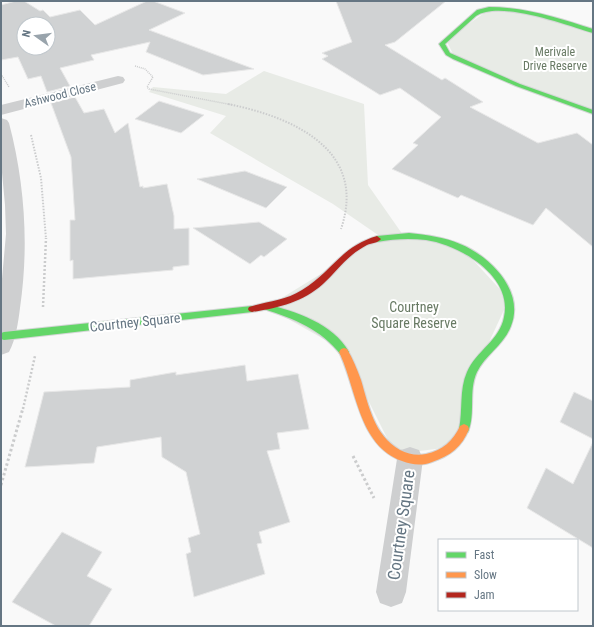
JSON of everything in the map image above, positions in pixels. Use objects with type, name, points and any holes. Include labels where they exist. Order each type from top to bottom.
[{"type":"street","points":[[593,31],[524,10],[494,6],[480,11],[442,44],[448,54],[455,58],[518,85],[593,112]]},
{"type":"street","name":"Ashwood Close","points":[[1,110],[118,80]]},
{"type":"street","points":[[1,123],[15,238],[11,290],[2,341]]},
{"type":"street","name":"Courtney Square","points":[[2,341],[267,307],[286,302],[307,292],[350,252],[362,245],[390,236],[418,236],[447,242],[471,254],[493,270],[505,289],[509,299],[509,323],[504,334],[484,353],[472,370],[467,382],[466,396],[468,408],[466,424],[461,437],[452,448],[440,454],[419,460],[410,459],[395,454],[386,447],[372,431],[350,362],[343,350],[334,340],[301,318],[267,307]]},
{"type":"street","name":"Courtney Square","points":[[391,592],[410,459]]},
{"type":"path","points":[[130,66],[145,69],[151,74],[153,77],[147,87],[149,89],[267,113],[297,126],[316,138],[339,163],[348,196],[346,212],[337,234]]},
{"type":"path","points":[[43,308],[50,308]]},
{"type":"path","points":[[1,485],[20,421],[36,350]]},
{"type":"path","points":[[35,356],[43,355]]},
{"type":"path","points":[[351,449],[356,464],[377,505]]},
{"type":"green space","name":"Merivale Drive Reserve","points":[[494,6],[593,31],[593,112],[455,58],[446,40]]},
{"type":"green space","name":"Courtney Square Reserve","points":[[264,71],[364,104],[368,185],[403,235],[461,247],[509,299],[484,353],[452,447],[395,454],[343,350],[267,307],[381,237],[333,204],[210,133],[226,116],[149,92],[153,87],[226,94]]},
{"type":"building","points":[[16,1],[24,1],[40,11],[43,10],[49,16],[16,16],[16,56],[56,56],[56,16],[54,16],[80,10],[95,25],[147,1],[153,1],[185,13],[149,30],[254,69],[203,75],[146,52],[150,42],[91,55],[94,60],[60,68],[70,86],[47,92],[41,76],[28,79],[18,57],[1,60],[1,5]]},
{"type":"building","points":[[336,1],[446,1],[395,42],[385,45],[442,80],[445,78],[483,102],[470,107],[538,143],[577,133],[593,145],[593,247],[546,208],[533,225],[461,195],[458,198],[392,169],[418,145],[413,143],[441,117],[400,88],[380,95],[322,59],[328,56],[322,53],[352,42]]},
{"type":"building","points":[[75,97],[84,113],[104,109],[115,133],[128,123],[140,187],[143,186],[143,188],[167,184],[174,216],[174,229],[189,228],[189,265],[173,267],[173,270],[73,279],[73,260],[70,261],[70,220],[75,220],[71,157],[51,103]]},
{"type":"building","points":[[159,101],[204,115],[181,133],[135,119]]},
{"type":"building","points":[[245,171],[287,187],[266,208],[197,179]]},
{"type":"building","points":[[259,222],[287,239],[264,257],[261,255],[250,264],[193,228]]},
{"type":"building","points":[[245,365],[247,381],[298,374],[309,429],[277,433],[280,449],[267,451],[290,522],[259,532],[262,543],[257,544],[265,574],[194,597],[186,554],[191,552],[188,538],[200,534],[186,472],[162,457],[161,437],[97,447],[94,463],[25,467],[44,392],[130,387],[130,380],[176,372],[176,375]]},
{"type":"building","points":[[574,392],[593,401],[593,439],[560,422]]},
{"type":"building","points":[[593,442],[593,548],[527,508],[546,468],[573,484]]},
{"type":"building","points":[[62,532],[102,552],[87,576],[112,589],[89,626],[56,626],[12,602]]},
{"type":"traffic: fast","points":[[593,31],[519,10],[489,8],[479,11],[442,44],[448,54],[455,58],[518,85],[593,112]]},
{"type":"traffic: fast","points":[[377,239],[409,236],[442,240],[472,253],[485,263],[503,285],[510,306],[507,325],[503,333],[481,358],[472,372],[468,386],[467,415],[464,429]]},
{"type":"traffic: fast","points":[[267,307],[299,318],[320,328],[329,335],[344,352]]},
{"type":"traffic: fast","points":[[4,336],[252,309]]},
{"type":"traffic: slow","points":[[344,352],[351,365],[370,425],[378,438],[388,448],[401,456],[416,460],[426,459],[436,456],[451,447],[459,439],[464,429]]},
{"type":"traffic: jam","points":[[252,309],[284,302],[305,293],[320,281],[349,253],[366,243],[377,239]]}]
